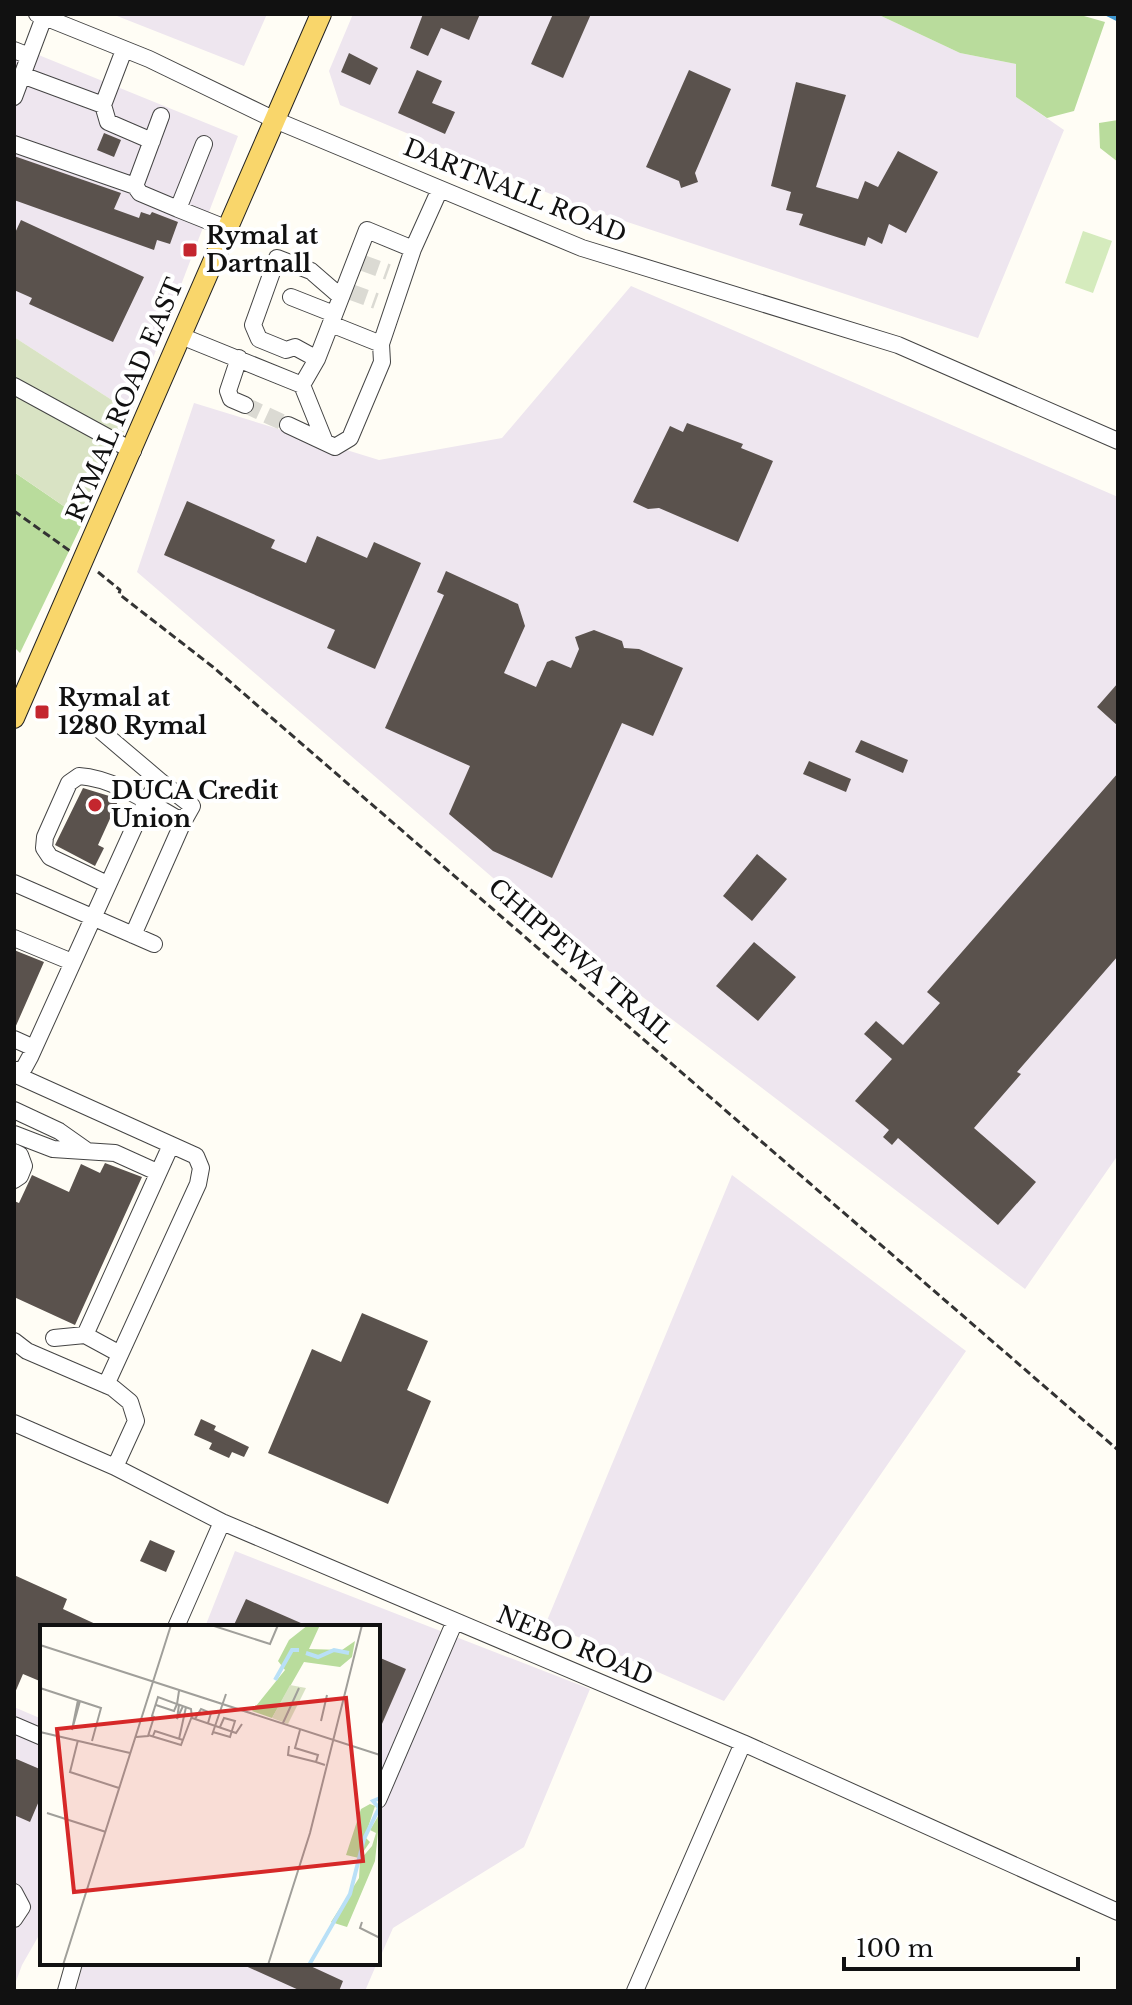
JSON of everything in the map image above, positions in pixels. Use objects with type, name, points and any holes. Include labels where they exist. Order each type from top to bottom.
[{"type":"main road","name":"RYMAL ROAD EAST","points":[[14,718],[321,14]]},
{"type":"street","name":"DARTNALL ROAD","points":[[41,15],[275,120],[582,248],[898,345],[1118,441]]},
{"type":"street","points":[[14,97],[22,75],[22,53],[41,15]]},
{"type":"street","points":[[124,50],[103,105],[108,122],[152,141]]},
{"type":"street","points":[[22,75],[103,105]]},
{"type":"street","points":[[135,186],[161,116]]},
{"type":"street","points":[[14,144],[135,186],[140,193],[228,229]]},
{"type":"street","points":[[178,209],[204,144]]},
{"type":"street","points":[[288,425],[335,447],[350,438],[382,362],[381,344],[393,308],[396,275],[413,249],[440,189]]},
{"type":"street","points":[[302,385],[317,359],[359,261],[367,230],[413,249]]},
{"type":"street","points":[[317,359],[295,347],[286,350],[259,339],[255,331],[256,311],[277,258],[311,271],[345,293]]},
{"type":"street","points":[[291,297],[381,344]]},
{"type":"street","points":[[376,301],[393,308]]},
{"type":"street","points":[[181,336],[302,385],[325,442]]},
{"type":"street","points":[[239,358],[228,391],[231,399],[245,405]]},
{"type":"street","points":[[14,386],[133,451]]},
{"type":"street","points":[[101,731],[192,806],[133,935]]},
{"type":"street","points":[[107,884],[50,857],[44,848],[45,837],[69,783],[79,776],[91,777],[146,801],[183,822]]},
{"type":"street","points":[[14,1072],[24,1068],[146,801],[160,781]]},
{"type":"street","points":[[14,883],[154,944]]},
{"type":"street","points":[[14,938],[72,962]]},
{"type":"street","points":[[14,1039],[34,1048]]},
{"type":"street","points":[[14,1072],[196,1156],[201,1168],[198,1184],[106,1385]]},
{"type":"street","points":[[14,1110],[59,1131],[88,1152]]},
{"type":"street","points":[[14,1134],[53,1149],[115,1153],[157,1172]]},
{"type":"street","points":[[85,1335],[171,1145]]},
{"type":"street","points":[[14,1152],[20,1155],[24,1166],[20,1176],[14,1180]]},
{"type":"street","points":[[54,1338],[85,1335],[120,1354]]},
{"type":"street","points":[[14,1341],[27,1351],[106,1385],[130,1402],[136,1421],[115,1467]]},
{"type":"street","name":"NEBO ROAD","points":[[14,1423],[115,1467],[222,1522],[743,1743],[1118,1912]]},
{"type":"street","points":[[177,1625],[222,1522]]},
{"type":"street","points":[[380,1795],[455,1621]]},
{"type":"street","points":[[14,1725],[40,1736]]},
{"type":"street","points":[[635,1991],[743,1743]]},
{"type":"street","points":[[14,1892],[22,1907],[14,1919]]},
{"type":"street","points":[[66,1991],[73,1965]]},
{"type":"path","name":"CHIPPEWA TRAIL","points":[[14,511],[84,561],[120,590],[119,594],[213,667],[1118,1450]]},
{"type":"shaded area","points":[[112,14],[267,14],[244,66]]},
{"type":"shaded area","points":[[353,14],[877,14],[960,53],[1016,64],[1016,97],[1064,130],[978,338],[579,206],[340,105],[329,71]]},
{"type":"shaded area","points":[[14,45],[238,136],[132,413],[14,337]]},
{"type":"shaded area","points":[[631,286],[1118,497],[1118,1155],[1025,1289],[542,920],[137,572],[194,403],[379,460],[502,438]]},
{"type":"shaded area","points":[[732,1175],[966,1351],[724,1701],[546,1623]]},
{"type":"shaded area","points":[[235,1551],[590,1689],[524,1847],[393,1928],[380,1957],[380,1625],[206,1625]]},
{"type":"shaded area","points":[[14,1707],[40,1718],[40,1934],[22,1965],[14,1987]]},
{"type":"shaded area","points":[[82,1965],[376,1965],[365,1991],[76,1991]]},
{"type":"green space","points":[[877,14],[1077,14],[1105,22],[1074,111],[1047,118],[1016,97],[1016,64],[960,53]]},
{"type":"green space","points":[[1118,120],[1118,162],[1100,148],[1099,123]]},
{"type":"green space","points":[[1083,231],[1112,241],[1093,293],[1065,283]]},
{"type":"green space","points":[[14,337],[132,413],[84,520],[14,472]]},
{"type":"green space","points":[[14,472],[84,520],[20,653],[14,647]]},
{"type":"building","points":[[423,14],[480,14],[469,40],[441,28],[428,56],[410,48]]},
{"type":"building","points":[[553,14],[591,14],[563,78],[531,64]]},
{"type":"building","points":[[349,53],[378,68],[370,85],[341,72]]},
{"type":"building","points":[[417,70],[442,81],[432,103],[455,112],[445,134],[398,113]]},
{"type":"building","points":[[689,70],[731,89],[695,173],[698,182],[681,188],[679,181],[646,167]]},
{"type":"building","points":[[796,82],[846,95],[816,187],[858,199],[865,181],[878,187],[898,151],[938,172],[906,233],[889,224],[882,244],[868,237],[865,246],[799,225],[803,214],[786,210],[791,192],[771,186]]},
{"type":"building","points":[[104,133],[121,140],[114,157],[97,150]]},
{"type":"building","points":[[14,156],[121,193],[114,209],[139,218],[141,212],[150,215],[152,212],[178,222],[170,244],[157,240],[154,250],[14,200]]},
{"type":"building","points":[[21,220],[144,277],[113,342],[29,304],[32,298],[14,290],[14,235]]},
{"type":"building","points":[[687,423],[743,444],[741,448],[773,461],[738,542],[659,508],[648,509],[633,502],[670,426],[683,432]]},
{"type":"building","points":[[187,501],[275,540],[271,548],[306,563],[317,536],[367,558],[374,542],[421,563],[375,669],[327,648],[335,630],[164,555]]},
{"type":"building","points":[[446,571],[518,604],[525,626],[504,673],[536,687],[547,662],[552,660],[571,668],[579,649],[575,637],[594,630],[622,641],[624,648],[639,649],[683,668],[653,736],[622,723],[552,878],[493,851],[449,814],[470,766],[385,728],[444,595],[437,592]]},
{"type":"building","points":[[1118,683],[1118,726],[1097,707]]},
{"type":"building","points":[[861,740],[908,760],[903,773],[855,752]]},
{"type":"building","points":[[809,761],[851,779],[846,792],[803,774]]},
{"type":"building","points":[[1118,773],[1118,956],[1017,1072],[1021,1074],[974,1128],[1036,1182],[998,1225],[898,1138],[892,1145],[883,1137],[889,1130],[855,1101],[892,1059],[864,1034],[876,1021],[903,1045],[940,1003],[927,992]]},
{"type":"building","points":[[83,788],[119,799],[98,845],[104,848],[95,866],[55,845]]},
{"type":"building","points":[[757,854],[787,879],[752,921],[723,896]]},
{"type":"building","points":[[754,942],[796,977],[758,1021],[716,986]]},
{"type":"building","points":[[14,950],[44,962],[15,1028],[14,1028]]},
{"type":"building","points":[[105,1163],[142,1177],[75,1325],[14,1297],[14,1201],[19,1203],[32,1175],[69,1192],[81,1164],[100,1173]]},
{"type":"building","points":[[362,1313],[428,1341],[407,1390],[431,1401],[388,1504],[268,1453],[312,1349],[341,1362]]},
{"type":"building","points":[[201,1419],[216,1426],[214,1430],[249,1447],[244,1457],[232,1452],[229,1458],[209,1449],[212,1443],[194,1435]]},
{"type":"building","points":[[150,1540],[175,1551],[166,1572],[140,1561]]},
{"type":"building","points":[[14,1575],[67,1599],[63,1609],[98,1625],[40,1625],[40,1681],[23,1674],[14,1695]]},
{"type":"building","points":[[246,1599],[305,1625],[234,1625]]},
{"type":"building","points":[[380,1658],[406,1669],[380,1728]]},
{"type":"building","points":[[14,1758],[40,1769],[40,1799],[30,1822],[14,1815]]},
{"type":"building","points":[[243,1965],[308,1965],[343,1981],[339,1991],[301,1991]]},
{"type":"waterway","points":[[1108,14],[1118,19]]},
{"type":"tunnel","points":[[363,263],[388,272]]},
{"type":"tunnel","points":[[351,292],[376,301]]},
{"type":"tunnel","points":[[245,405],[288,425]]},
{"type":"place","name":"Rymal at Dartnall","points":[[190,250]]},
{"type":"place","name":"Rymal at 1280 Rymal","points":[[42,712]]},
{"type":"place","name":"DUCA Credit Union","points":[[95,805]]}]
